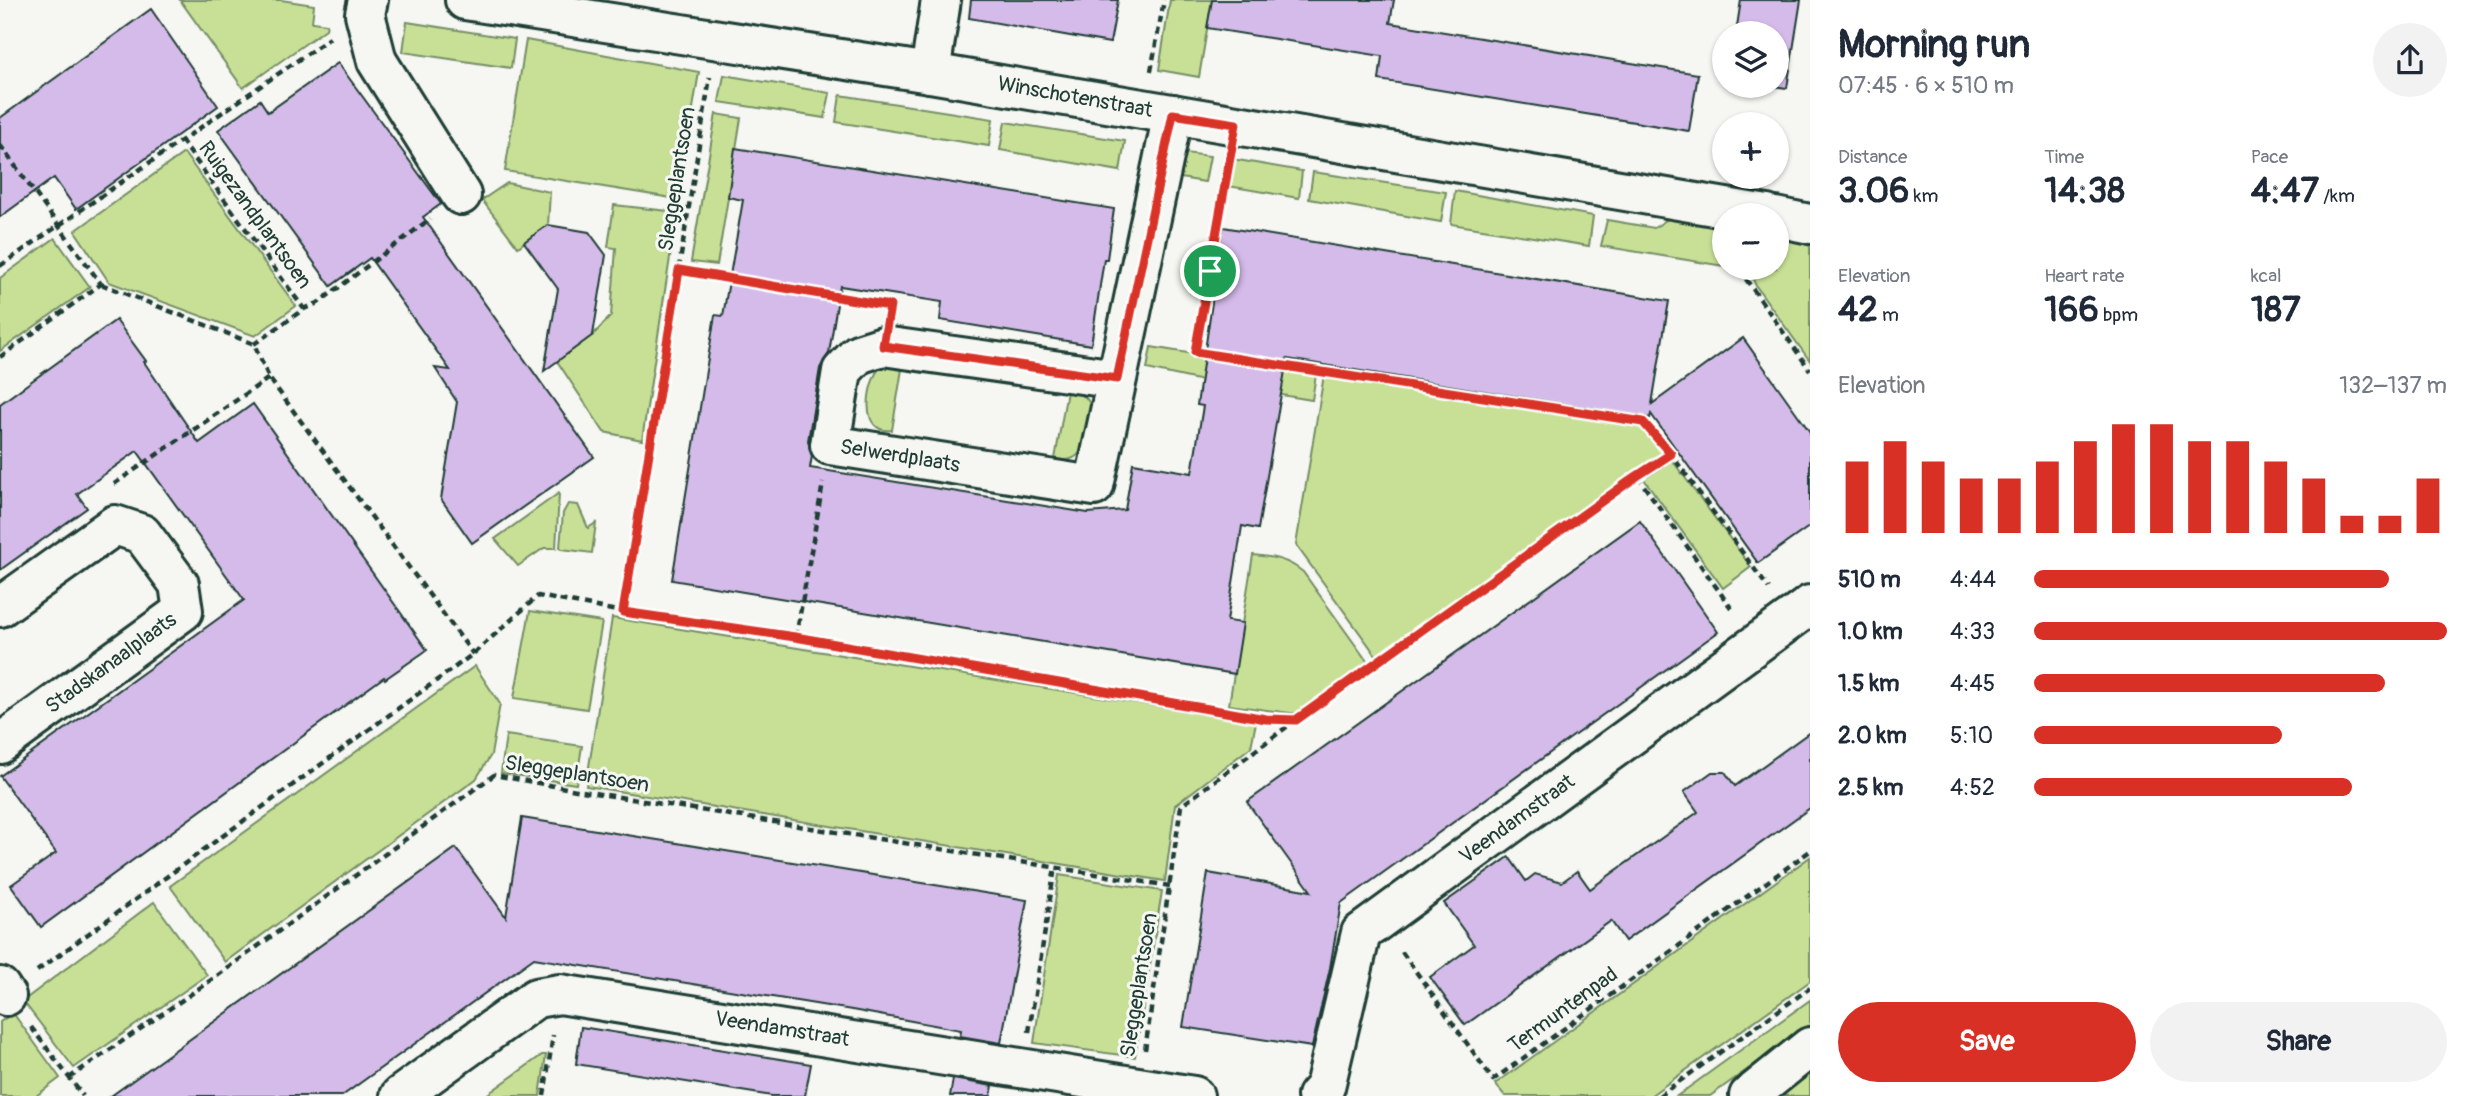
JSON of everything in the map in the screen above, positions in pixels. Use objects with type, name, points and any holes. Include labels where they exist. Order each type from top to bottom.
[{"type":"street","name":"Winschotenstraat","points":[[464,0],[930,73],[1712,206]]},
{"type":"street","points":[[930,73],[942,0]]},
{"type":"street","points":[[367,7],[377,61],[461,195]]},
{"type":"street","name":"Selwerdplaats","points":[[883,346],[858,355],[842,371],[830,444],[1094,486],[1117,379],[1159,112]]},
{"type":"street","points":[[1789,220],[1810,224]]},
{"type":"street","points":[[883,346],[1117,379]]},
{"type":"street","points":[[0,607],[115,525]]},
{"type":"street","name":"Stadskanaalplaats","points":[[0,744],[183,611],[179,584],[142,534],[115,525]]},
{"type":"street","name":"Veendamstraat","points":[[1317,1096],[1325,1087],[1361,933],[1800,612]]},
{"type":"street","name":"Veendamstraat","points":[[400,1096],[536,998],[560,994],[1194,1096]]},
{"type":"street","points":[[1749,1096],[1810,1047]]},
{"type":"path","points":[[1159,112],[1164,0]]},
{"type":"path","name":"Ruigezandplantsoen","points":[[0,266],[367,7]]},
{"type":"path","name":"Sleggeplantsoen","points":[[623,612],[704,105],[717,41]]},
{"type":"path","points":[[1236,124],[1195,352],[1643,422],[1800,612]]},
{"type":"path","name":"Ruigezandplantsoen","points":[[181,140],[304,309]]},
{"type":"path","points":[[0,145],[101,284],[254,344],[269,378],[473,654]]},
{"type":"path","points":[[254,344],[304,309],[318,303],[461,195]]},
{"type":"path","points":[[679,270],[890,306],[883,346]]},
{"type":"path","points":[[1747,280],[1810,370]]},
{"type":"path","points":[[0,357],[101,284]]},
{"type":"path","points":[[115,525],[100,494],[269,378]]},
{"type":"path","points":[[795,637],[830,444]]},
{"type":"path","name":"Sleggeplantsoen","points":[[1139,1088],[1181,806],[1296,720],[1671,454]]},
{"type":"path","points":[[1637,476],[1756,645]]},
{"type":"path","points":[[83,1096],[3,991],[473,654],[538,596],[623,612],[795,637],[1266,719],[1296,720]]},
{"type":"path","name":"Sleggeplantsoen","points":[[69,1078],[217,976],[494,775],[1170,886]]},
{"type":"path","name":"Termuntenpad","points":[[1379,920],[1493,1080],[1810,850]]},
{"type":"path","points":[[1022,1069],[1055,867]]},
{"type":"path","points":[[1659,1096],[1810,988]]},
{"type":"path","points":[[544,1096],[560,994]]},
{"type":"green space","points":[[180,0],[281,0],[314,5],[312,22],[327,24],[326,29],[243,88]]},
{"type":"green space","points":[[1170,0],[1212,0],[1199,77],[1159,70]]},
{"type":"green space","points":[[407,22],[515,39],[511,68],[403,52]]},
{"type":"green space","points":[[526,40],[699,72],[678,199],[505,171]]},
{"type":"green space","points":[[724,75],[830,93],[825,118],[719,102]]},
{"type":"green space","points":[[840,95],[993,119],[989,146],[836,122]]},
{"type":"green space","points":[[716,114],[741,118],[717,265],[691,262]]},
{"type":"green space","points":[[1005,122],[1125,141],[1120,171],[1000,150]]},
{"type":"green space","points":[[1177,152],[1210,156],[1205,182],[1168,176]]},
{"type":"green space","points":[[184,153],[296,306],[255,336],[109,282],[75,231]]},
{"type":"green space","points":[[1232,159],[1302,171],[1299,198],[1228,186]]},
{"type":"green space","points":[[1313,172],[1446,192],[1441,222],[1309,199]]},
{"type":"green space","points":[[507,183],[550,192],[548,225],[518,247],[482,200]]},
{"type":"green space","points":[[1455,191],[1593,216],[1589,246],[1451,224]]},
{"type":"green space","points":[[614,205],[677,212],[642,440],[604,432],[557,361],[593,335],[611,316],[616,248],[608,247]]},
{"type":"green space","points":[[1671,217],[1712,223],[1712,264],[1601,246],[1607,220],[1654,228]]},
{"type":"green space","points":[[55,238],[90,287],[0,351],[0,278]]},
{"type":"green space","points":[[1789,239],[1810,246],[1810,361],[1753,280],[1789,280]]},
{"type":"green space","points":[[1151,347],[1316,374],[1312,400],[1147,369]]},
{"type":"green space","points":[[903,363],[892,430],[881,429],[874,424],[870,416],[869,394],[872,383],[881,366]]},
{"type":"green space","points":[[1324,375],[1641,427],[1666,452],[1378,658],[1296,545]]},
{"type":"green space","points":[[1067,391],[1086,397],[1091,412],[1083,447],[1076,456],[1064,460],[1055,459]]},
{"type":"green space","points":[[1672,460],[1751,567],[1723,588],[1644,479]]},
{"type":"green space","points":[[559,493],[556,548],[544,548],[518,566],[495,539]]},
{"type":"green space","points":[[568,504],[578,505],[588,528],[596,523],[592,553],[560,547],[563,513]]},
{"type":"green space","points":[[1253,555],[1280,559],[1303,572],[1369,664],[1298,714],[1229,705]]},
{"type":"green space","points":[[530,611],[602,622],[587,709],[514,698]]},
{"type":"green space","points":[[612,618],[1256,722],[1251,747],[1175,805],[1165,881],[586,786]]},
{"type":"green space","points":[[475,666],[500,704],[491,755],[476,779],[225,962],[170,886]]},
{"type":"green space","points":[[506,735],[582,746],[576,784],[501,773]]},
{"type":"green space","points":[[1810,857],[1810,981],[1799,989],[1650,1096],[1505,1096],[1495,1084]]},
{"type":"green space","points":[[1059,875],[1162,891],[1135,1057],[1034,1043]]},
{"type":"green space","points":[[154,902],[207,975],[74,1068],[23,1001]]},
{"type":"green space","points":[[1810,1000],[1810,1025],[1710,1096],[1677,1096]]},
{"type":"green space","points":[[13,1013],[60,1078],[36,1096],[0,1096],[0,1022]]},
{"type":"green space","points":[[542,1055],[546,1055],[540,1096],[485,1096]]},
{"type":"green space","points":[[1810,1068],[1810,1096],[1771,1096]]},
{"type":"building","points":[[971,0],[1118,0],[1110,43],[969,18]]},
{"type":"building","points":[[1212,0],[1394,0],[1390,23],[1698,74],[1689,131],[1379,80],[1382,56],[1207,28]]},
{"type":"building","points":[[1741,0],[1801,0],[1789,75],[1789,21],[1738,21]]},
{"type":"building","points":[[151,9],[218,106],[76,209],[54,178],[0,217],[0,118]]},
{"type":"building","points":[[338,63],[441,204],[423,217],[594,457],[472,543],[441,499],[457,402],[435,368],[450,370],[370,258],[331,286],[218,130],[260,100],[268,112]]},
{"type":"building","points":[[735,148],[1114,209],[1091,345],[940,320],[942,302],[840,286],[829,353],[820,368],[808,441],[812,456],[810,468],[1088,513],[1125,510],[1133,463],[1192,473],[1203,406],[1197,405],[1223,227],[1669,301],[1652,404],[1743,338],[1810,432],[1810,526],[1758,563],[1651,414],[1650,418],[1287,359],[1258,529],[1242,526],[1227,621],[1243,623],[1235,674],[672,580],[715,315],[723,316],[743,200],[728,197]]},
{"type":"building","points":[[548,225],[589,232],[606,255],[593,335],[544,371],[558,289],[524,242]]},
{"type":"building","points":[[116,320],[199,443],[253,404],[427,650],[385,679],[384,677],[41,927],[11,885],[56,853],[0,776],[244,600],[137,451],[77,494],[87,508],[0,570],[0,404]]},
{"type":"building","points":[[1640,521],[1718,632],[1341,903],[1312,1047],[1183,1027],[1208,873],[1311,891],[1247,802]]},
{"type":"building","points":[[1810,732],[1810,808],[1625,941],[1611,921],[1465,1025],[1430,977],[1474,945],[1444,903],[1509,857],[1526,881],[1535,874],[1562,882],[1577,871],[1590,889],[1698,812],[1684,792],[1712,772],[1725,772],[1735,786]]},
{"type":"building","points":[[522,818],[1027,900],[1001,1043],[960,1036],[961,1030],[852,1010],[534,958],[342,1096],[111,1096],[456,848],[506,917]]},
{"type":"building","points":[[581,1027],[811,1064],[805,1096],[772,1096],[576,1064]]},
{"type":"building","points":[[953,1079],[993,1086],[991,1096],[950,1096]]},
{"type":"route","points":[[1173,114],[1236,124],[1210,271],[1195,352],[1643,422],[1671,454],[1296,720],[1266,719],[795,637],[623,612],[679,270],[890,306],[883,346],[1117,379],[1173,114]]}]
